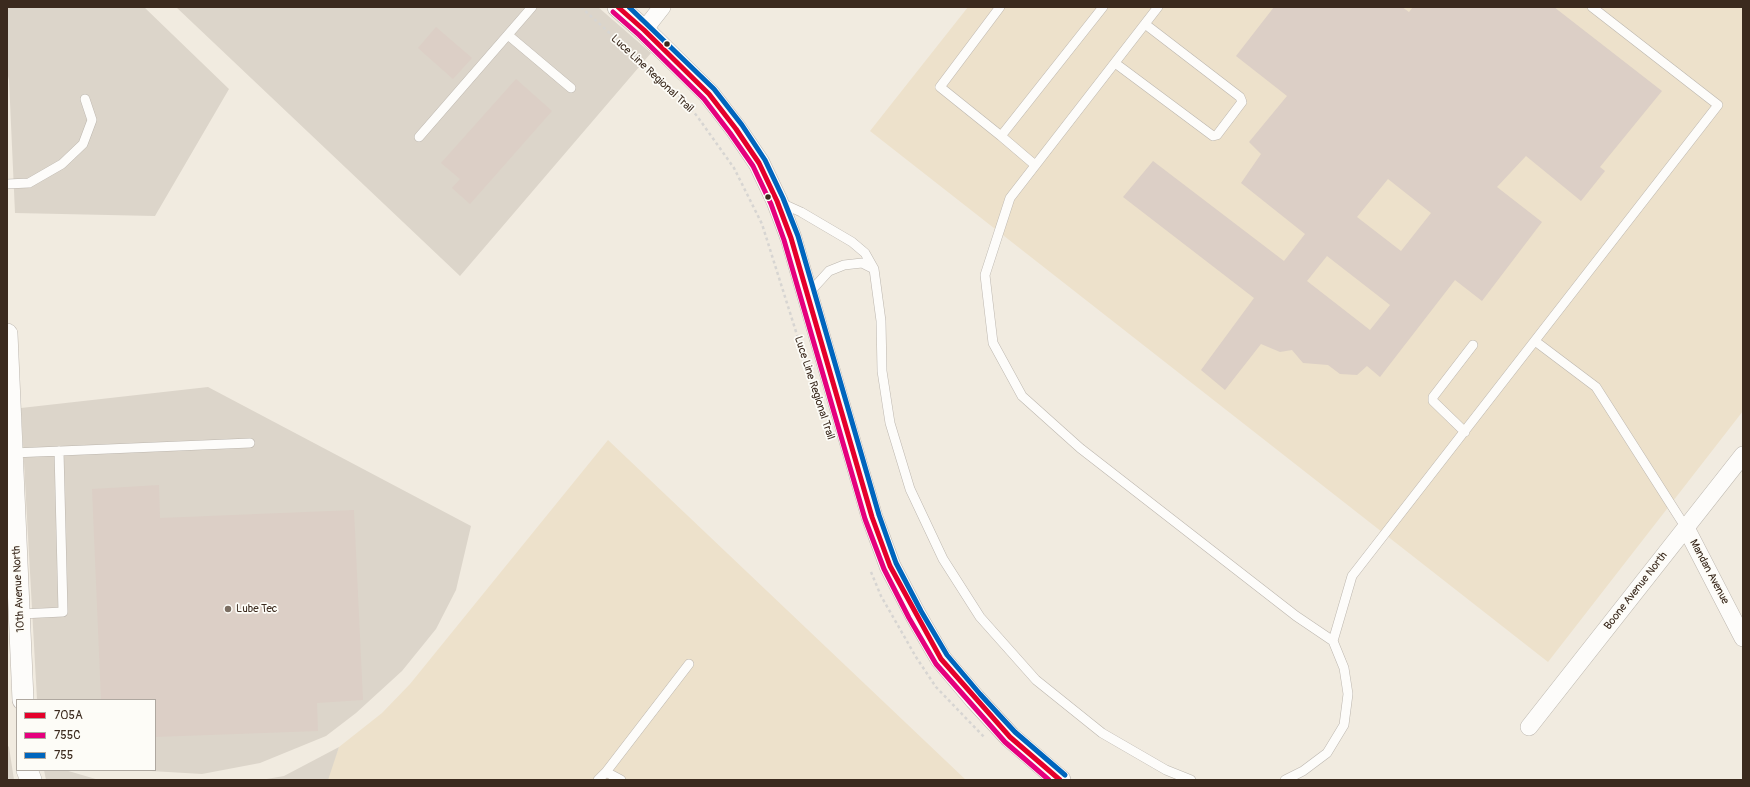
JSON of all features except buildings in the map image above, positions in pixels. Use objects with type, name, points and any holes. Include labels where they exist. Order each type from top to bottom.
[{"type":"street","points":[[618,7],[644,30],[709,94],[736,129],[759,163],[777,201],[791,238],[872,517],[890,566],[941,659],[1010,737],[1060,780]]},
{"type":"street","points":[[644,30],[662,7]]},
{"type":"street","name":"10th Avenue North","points":[[7,334],[23,699]]},
{"type":"street","name":"Boone Avenue North","points":[[1529,727],[1743,455]]},
{"type":"street","name":"Mandan Avenue","points":[[1686,528],[1742,631]]},
{"type":"lane","points":[[419,137],[532,7]]},
{"type":"lane","points":[[1000,7],[940,87],[1035,166]]},
{"type":"lane","points":[[1000,136],[1103,7]]},
{"type":"lane","points":[[1158,7],[1010,198],[985,275],[993,343],[1022,396],[1080,448],[1296,616],[1332,641],[1344,668],[1348,694],[1344,725],[1327,752],[1303,770],[1285,780]]},
{"type":"lane","points":[[1332,641],[1352,576],[1718,105],[1592,7]]},
{"type":"lane","points":[[1115,63],[1213,136],[1216,135],[1242,102],[1240,98],[1145,24]]},
{"type":"lane","points":[[508,34],[571,88]]},
{"type":"lane","points":[[7,184],[29,183],[62,164],[83,144],[92,120],[84,99]]},
{"type":"lane","points":[[777,201],[802,212],[852,242],[865,253],[874,269],[881,321],[882,371],[890,423],[910,489],[943,559],[980,618],[1036,680],[1102,733],[1166,770],[1191,780]]},
{"type":"lane","points":[[808,294],[829,271],[844,265],[862,263],[874,269]]},
{"type":"lane","points":[[1535,341],[1596,387],[1686,528]]},
{"type":"lane","points":[[1465,432],[1433,401],[1433,397],[1472,345]]},
{"type":"lane","points":[[13,453],[250,443]]},
{"type":"lane","points":[[20,614],[64,612],[59,451]]},
{"type":"lane","points":[[598,780],[606,772],[689,664]]},
{"type":"lane","points":[[606,772],[621,780]]},
{"type":"path","name":"Luce Line Regional Trail","points":[[581,7],[680,98],[697,116],[734,168],[762,224],[824,420]]},
{"type":"path","points":[[871,570],[881,596],[916,657],[936,687],[989,743]]},
{"type":"shaded area","points":[[7,7],[144,7],[229,89],[155,216],[15,213],[9,80],[7,72]]},
{"type":"shaded area","points":[[176,7],[598,7],[651,53],[460,276]]},
{"type":"shaded area","points":[[968,7],[1743,7],[1743,411],[1548,662],[870,131]]},
{"type":"shaded area","points":[[208,387],[471,526],[456,590],[436,629],[402,671],[356,713],[326,736],[260,763],[202,774],[151,771],[156,771],[156,699],[37,699],[21,408]]},
{"type":"shaded area","points":[[608,440],[966,780],[326,780],[339,747],[382,713],[410,684]]},
{"type":"shaded area","points":[[7,745],[9,747],[14,780],[7,780]]},
{"type":"shaded area","points":[[339,747],[328,780],[261,780],[284,776]]},
{"type":"shaded area","points":[[44,771],[68,771],[99,780],[46,780]]},
{"type":"transit line","name":"705A","points":[[618,7],[644,30],[709,94],[736,129],[759,163],[777,201],[791,238],[872,517],[890,566],[941,659],[1010,737],[1060,780]]},
{"type":"transit line","name":"755","points":[[629,7],[714,89],[742,125],[765,160],[783,198],[798,236],[879,515],[896,563],[921,611],[947,655],[980,694],[1015,732],[1065,775]]},
{"type":"transit line","name":"755C","points":[[613,12],[639,35],[704,99],[753,166],[771,204],[784,240],[865,519],[884,569],[909,618],[936,664],[1005,742],[1049,780]]},
{"type":"place","name":"Lube Tec","points":[[228,609]]}]
